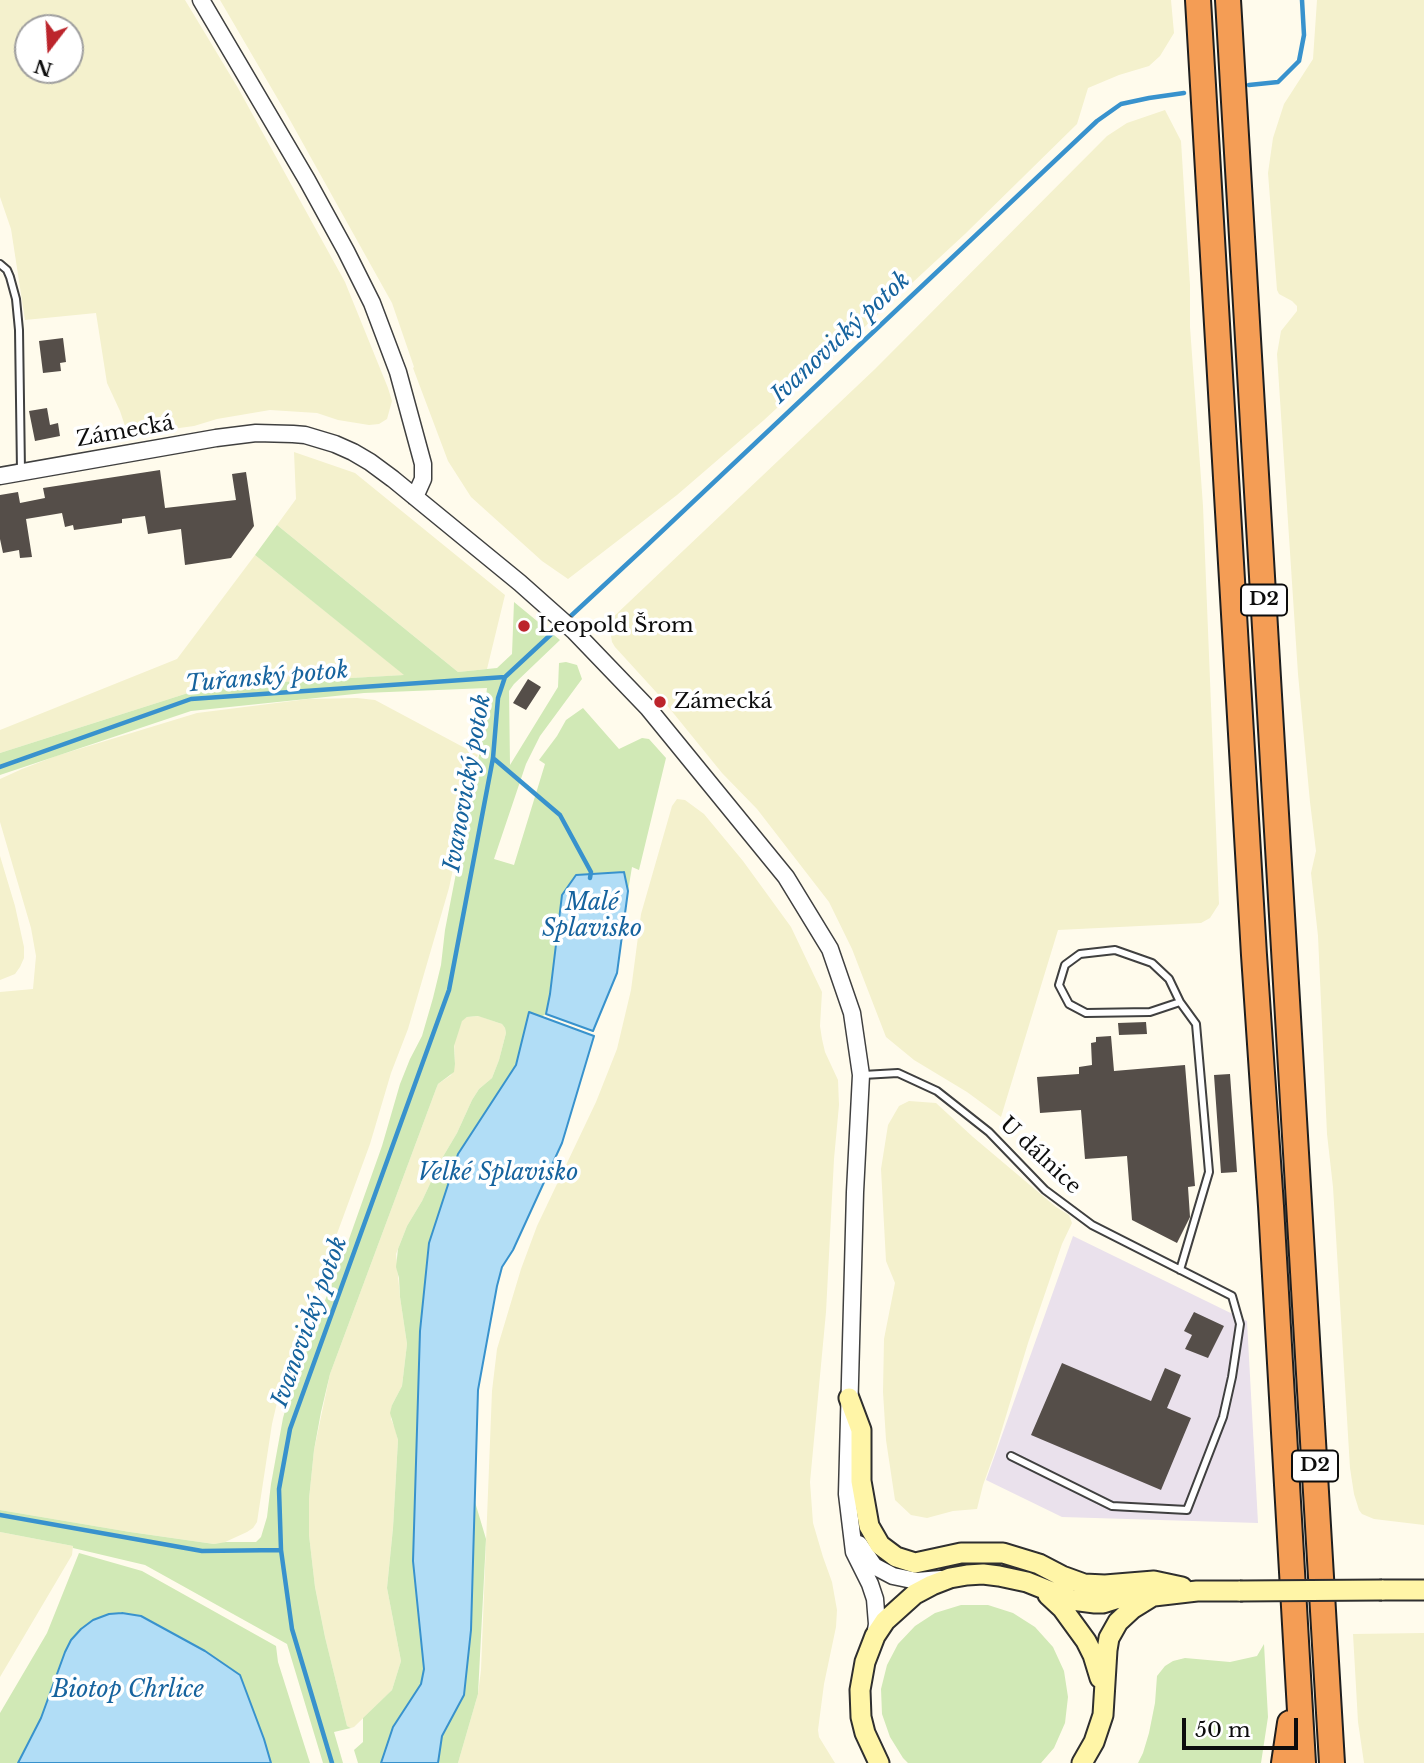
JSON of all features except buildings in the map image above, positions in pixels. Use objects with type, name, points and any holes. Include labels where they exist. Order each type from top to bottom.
[{"type":"highway","name":"D2","points":[[1198,0],[1303,1763]]},
{"type":"highway","name":"D2","points":[[1228,0],[1332,1763]]},
{"type":"highway","points":[[1284,1763],[1293,1700],[1296,1638]]},
{"type":"highway","points":[[1331,1731],[1339,1763]]},
{"type":"main road","points":[[849,1398],[861,1430],[861,1481],[869,1526],[880,1545],[897,1557],[915,1563],[970,1552],[1003,1553],[1039,1564],[1084,1584],[1154,1581],[1197,1591]]},
{"type":"main road","points":[[879,1763],[865,1733],[861,1717],[862,1675],[869,1649],[885,1621],[915,1594],[950,1578],[991,1575],[1014,1578],[1072,1600],[1088,1603],[1103,1603],[1122,1597],[1197,1591],[1424,1590]]},
{"type":"main road","points":[[1040,1587],[1062,1608],[1086,1641],[1093,1655],[1104,1694]]},
{"type":"main road","points":[[1082,1763],[1099,1729],[1109,1639],[1114,1628],[1132,1609],[1154,1596]]},
{"type":"street","points":[[201,0],[307,180],[372,303],[398,372],[423,464],[423,480],[415,496]]},
{"type":"street","name":"Zámecká","points":[[0,476],[257,433],[293,434],[335,444],[370,462],[415,496],[574,631],[648,708],[786,877],[830,949],[852,1013],[861,1075],[847,1494],[854,1552],[874,1592],[875,1636]]},
{"type":"street","points":[[852,1529],[866,1556],[883,1572],[904,1580],[950,1578]]},
{"type":"lane","points":[[0,264],[7,270],[16,299],[19,330],[21,472]]},
{"type":"lane","points":[[1180,1002],[1150,1012],[1086,1013],[1069,1004],[1059,985],[1065,965],[1080,954],[1115,950],[1152,963],[1169,979],[1180,1002],[1196,1024],[1209,1172],[1180,1270]]},
{"type":"lane","name":"U dálnice","points":[[861,1075],[898,1073],[937,1091],[989,1132],[1045,1190],[1093,1225],[1232,1296],[1240,1324],[1233,1377],[1223,1417],[1187,1510],[1112,1506],[1011,1456]]},
{"type":"shaded area","points":[[0,0],[185,0],[238,88],[345,282],[392,401],[387,419],[379,424],[369,425],[317,413],[270,410],[217,419],[194,426],[128,435],[107,383],[96,313],[25,320],[11,229],[0,197]]},
{"type":"shaded area","points":[[220,0],[1171,0],[1174,33],[1160,56],[1149,66],[1088,88],[1077,124],[965,234],[764,420],[677,495],[568,579],[542,561],[471,497],[448,461],[392,303]]},
{"type":"shaded area","points":[[1317,0],[1424,0],[1424,1525],[1374,1519],[1362,1514],[1354,1494],[1350,1468],[1333,1187],[1327,1134],[1318,936],[1311,873],[1316,851],[1298,674],[1277,354],[1281,331],[1297,311],[1297,306],[1277,290],[1268,173],[1273,138],[1284,104],[1313,59]]},
{"type":"shaded area","points":[[1165,110],[1181,141],[1190,327],[1203,506],[1219,904],[1210,918],[1201,923],[1058,930],[1001,1117],[967,1092],[914,1060],[886,1037],[852,949],[829,902],[757,809],[722,773],[657,693],[615,647],[609,621],[875,369],[1107,136],[1127,123]]},
{"type":"shaded area","points":[[294,452],[355,473],[505,595],[487,669],[458,672],[277,525],[296,499]]},
{"type":"shaded area","points":[[255,555],[405,675],[210,686],[0,753],[0,730],[177,659]]},
{"type":"shaded area","points":[[308,699],[375,700],[478,755],[470,770],[462,827],[449,888],[408,1029],[391,1073],[370,1144],[312,1294],[279,1394],[257,1522],[247,1532],[223,1543],[214,1544],[0,1510],[0,992],[33,989],[36,956],[31,928],[0,822],[0,779],[56,756],[197,713]]},
{"type":"shaded area","points":[[677,799],[685,800],[704,814],[743,861],[791,927],[822,992],[822,1039],[838,1080],[839,1105],[826,1312],[810,1482],[813,1523],[832,1582],[837,1610],[818,1730],[819,1737],[835,1763],[458,1763],[478,1694],[481,1670],[492,1391],[497,1349],[537,1226],[596,1102],[617,1049],[631,990],[641,914],[672,806]]},
{"type":"shaded area","points":[[0,856],[15,906],[24,958],[15,974],[0,980]]},
{"type":"shaded area","points":[[479,1016],[502,1024],[505,1028],[499,1060],[492,1078],[479,1089],[472,1100],[407,1226],[396,1254],[407,1344],[402,1386],[392,1405],[391,1419],[398,1440],[387,1588],[401,1661],[392,1690],[351,1728],[347,1726],[315,1587],[309,1535],[309,1499],[314,1450],[330,1374],[438,1084],[451,1075],[455,1064],[454,1041],[462,1020]]},
{"type":"shaded area","points":[[909,1101],[936,1103],[1056,1207],[1069,1215],[1072,1223],[1062,1244],[1028,1343],[977,1509],[953,1511],[927,1518],[911,1515],[895,1500],[886,1440],[883,1392],[884,1339],[895,1283],[886,1261],[881,1169],[888,1125],[899,1106]]},
{"type":"shaded area","points":[[1073,1236],[1247,1321],[1258,1523],[1062,1517],[986,1480]]},
{"type":"shaded area","points":[[0,1532],[73,1546],[72,1555],[0,1677]]},
{"type":"shaded area","points":[[1424,1633],[1424,1763],[1364,1763],[1358,1722],[1353,1634]]},
{"type":"green space","points":[[277,525],[458,672],[497,668],[512,654],[514,602],[560,640],[509,691],[510,765],[558,687],[559,663],[577,665],[582,679],[540,736],[526,764],[494,859],[514,865],[545,764],[539,760],[566,720],[583,708],[619,749],[642,738],[649,739],[666,758],[639,870],[632,867],[628,891],[624,872],[576,875],[546,1014],[541,1017],[529,1013],[516,1065],[458,1154],[429,1243],[420,1331],[413,1561],[424,1669],[421,1684],[393,1727],[381,1763],[358,1763],[354,1750],[363,1742],[363,1718],[392,1690],[401,1661],[387,1588],[398,1440],[390,1413],[402,1386],[407,1344],[396,1267],[398,1249],[407,1226],[472,1100],[479,1089],[492,1078],[506,1033],[502,1024],[478,1016],[467,1017],[462,1021],[454,1046],[454,1072],[438,1084],[436,1089],[330,1374],[321,1412],[309,1499],[309,1535],[315,1587],[325,1637],[347,1726],[351,1728],[334,1732],[343,1763],[323,1763],[287,1644],[145,1565],[73,1546],[0,1532],[0,1510],[214,1544],[256,1542],[261,1537],[267,1517],[283,1418],[296,1372],[343,1256],[382,1146],[400,1084],[422,1036],[433,998],[480,750],[487,688],[364,693],[191,711],[0,775],[0,753],[210,686],[404,675],[255,555]]},
{"type":"green space","points":[[475,1502],[486,1539],[478,1694],[458,1763],[438,1763],[442,1736],[464,1694],[471,1630]]},
{"type":"green space","points":[[79,1553],[142,1571],[276,1646],[278,1662],[310,1763],[271,1763],[240,1675],[205,1651],[141,1616],[81,1629],[65,1652],[41,1718],[18,1763],[0,1763],[0,1713],[47,1633]]},
{"type":"green space","points":[[961,1605],[988,1605],[1013,1613],[1035,1627],[1053,1647],[1064,1671],[1068,1697],[1065,1723],[1054,1748],[1041,1763],[908,1763],[890,1737],[882,1714],[881,1689],[887,1665],[898,1644],[915,1626],[935,1613]]},
{"type":"green space","points":[[1264,1644],[1268,1717],[1261,1763],[1138,1763],[1149,1733],[1157,1676],[1165,1666],[1185,1658],[1230,1662],[1257,1656]]},
{"type":"water","name":"Malé Splavisko","points":[[624,872],[628,891],[617,973],[593,1031],[546,1014],[562,895],[576,875]]},
{"type":"water","name":"Velké Splavisko","points":[[529,1012],[594,1036],[562,1143],[513,1250],[502,1267],[497,1286],[478,1390],[471,1630],[464,1695],[442,1736],[438,1763],[381,1763],[393,1727],[421,1684],[424,1669],[413,1561],[420,1331],[429,1243],[458,1154],[516,1065]]},
{"type":"water","name":"Biotop Chrlice","points":[[122,1613],[141,1616],[205,1651],[240,1675],[271,1763],[18,1763],[41,1718],[71,1640],[93,1620]]},
{"type":"waterway","name":"Ivanovický potok","points":[[1249,85],[1278,82],[1299,61],[1304,35],[1302,0]]},
{"type":"waterway","name":"Ivanovický potok","points":[[332,1763],[292,1629],[281,1550],[279,1489],[290,1429],[449,990],[493,758],[498,698],[505,677],[1097,121],[1121,104],[1184,93]]},
{"type":"waterway","name":"Tuřanský potok","points":[[0,767],[191,699],[505,677]]},
{"type":"waterway","points":[[493,758],[560,815],[591,872],[590,878]]},
{"type":"waterway","points":[[0,1515],[202,1551],[281,1550]]},
{"type":"place","name":"Leopold Šrom","points":[[524,626]]},
{"type":"place","name":"Zámecká","points":[[660,702]]}]
